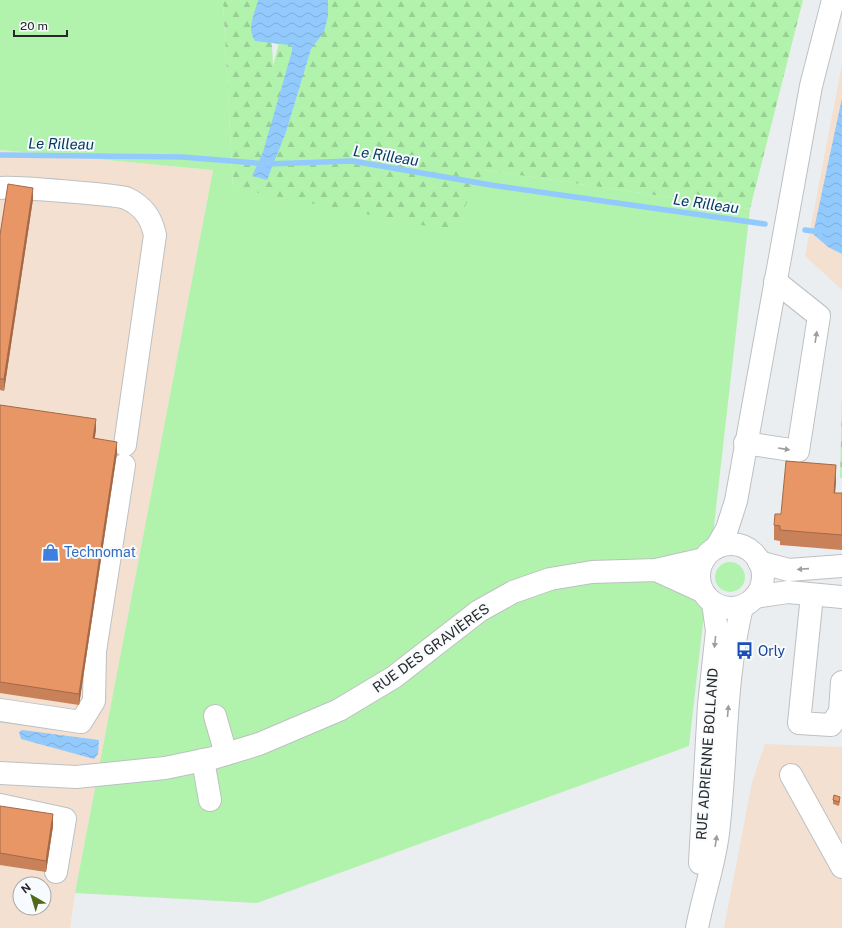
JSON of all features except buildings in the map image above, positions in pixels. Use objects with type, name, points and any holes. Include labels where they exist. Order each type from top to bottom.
[{"type":"main road","points":[[833,0],[811,86],[745,443],[736,501],[728,529],[710,553],[699,575],[708,597],[729,608],[788,592],[842,597]]},
{"type":"main road","points":[[0,188],[124,197],[143,209],[153,223],[155,235],[125,455],[95,651],[94,701],[81,722],[0,710]]},
{"type":"main road","points":[[745,443],[798,451],[819,316],[775,281]]},
{"type":"main road","points":[[736,501],[740,529],[753,555],[762,580],[760,589],[748,602]]},
{"type":"main road","points":[[710,553],[732,544],[753,555],[789,570],[842,566]]},
{"type":"main road","name":"RUE DES GRAVIÈRES","points":[[0,773],[76,777],[165,768],[203,760],[259,744],[339,710],[394,677],[479,611],[513,592],[550,579],[592,572],[656,570],[710,553]]},
{"type":"main road","name":"RUE DES GRAVIÈRES","points":[[656,570],[708,597]]},
{"type":"main road","points":[[812,595],[799,723],[831,725],[840,712],[842,682]]},
{"type":"main road","name":"RUE ADRIENNE BOLLAND","points":[[701,906],[699,869],[704,782],[709,705],[717,631],[708,597]]},
{"type":"main road","name":"RUE ADRIENNE BOLLAND","points":[[697,928],[701,906],[712,867],[718,833],[734,644],[748,602]]},
{"type":"main road","points":[[215,716],[226,754]]},
{"type":"main road","points":[[203,760],[210,800]]},
{"type":"main road","points":[[791,775],[842,867]]},
{"type":"main road","points":[[0,805],[65,819],[56,872]]},
{"type":"shaded area","points":[[842,64],[842,290],[805,256]]},
{"type":"shaded area","points":[[0,150],[213,170],[75,893],[70,928],[0,928]]},
{"type":"shaded area","points":[[765,744],[842,747],[842,928],[724,928],[752,782]]},
{"type":"green space","points":[[0,0],[223,0],[233,188],[484,170],[750,209],[689,746],[257,903],[75,893],[213,170],[0,150]]},
{"type":"green space","points":[[223,0],[270,0],[273,66],[290,0],[803,0],[750,209],[484,170],[452,231],[233,188]]},
{"type":"green space","points":[[842,398],[842,478],[840,478]]},
{"type":"green space","points":[[730,562],[741,566],[745,577],[741,588],[730,592],[719,588],[715,577],[719,566]]},
{"type":"water","points":[[258,0],[328,0],[328,16],[324,32],[311,49],[286,132],[267,180],[252,176],[263,152],[292,47],[289,45],[255,41],[252,36],[251,26]]},
{"type":"water","points":[[842,98],[842,254],[828,247],[813,234]]},
{"type":"water","points":[[22,730],[99,740],[98,754],[94,759],[21,739],[19,732]]},
{"type":"waterway","name":"Le Rilleau","points":[[0,155],[182,157],[267,164],[352,161],[491,185],[765,224]]},
{"type":"waterway","name":"Le Rilleau","points":[[805,230],[820,232]]},
{"type":"place","name":"Technomat","points":[[51,552]]},
{"type":"place","name":"Orly","points":[[745,651]]}]
